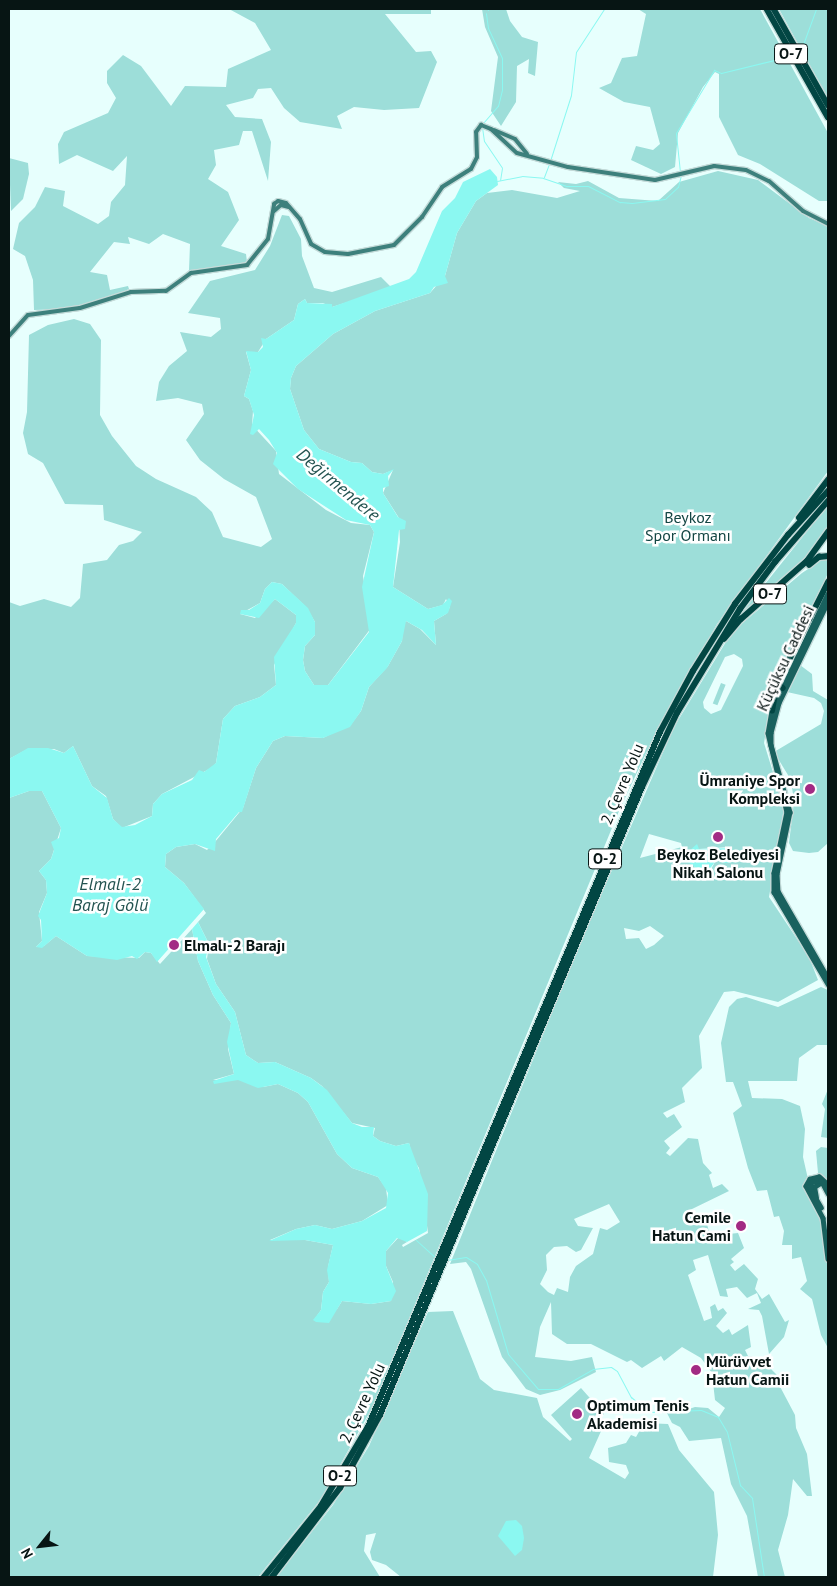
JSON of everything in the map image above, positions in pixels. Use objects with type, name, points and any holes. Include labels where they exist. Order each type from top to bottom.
[{"type":"highway","name":"O-7","points":[[766,9],[819,96],[828,123]]},
{"type":"highway","name":"O-7","points":[[774,9],[828,117]]},
{"type":"highway","name":"O-7","points":[[819,96],[828,105]]},
{"type":"highway","points":[[788,536],[828,480]]},
{"type":"highway","name":"2. Çevre Yolu","points":[[465,1205],[660,732],[693,671],[735,604],[788,536],[828,491]]},
{"type":"highway","name":"2. Çevre Yolu","points":[[465,1205],[642,787],[676,713],[710,655],[775,562],[828,501]]},
{"type":"highway","name":"O-7","points":[[710,655],[742,618],[792,576],[816,551],[828,532]]},
{"type":"highway","points":[[792,576],[816,559],[828,556]]},
{"type":"highway","points":[[785,688],[781,680],[828,582]]},
{"type":"highway","points":[[772,711],[777,684],[790,661]]},
{"type":"highway","name":"O-2","points":[[399,1363],[465,1205]]},
{"type":"highway","name":"2. Çevre Yolu","points":[[264,1577],[321,1506],[349,1463],[399,1363]]},
{"type":"highway","name":"2. Çevre Yolu","points":[[272,1577],[316,1523],[349,1474],[399,1363]]},
{"type":"main road","points":[[9,336],[28,315],[80,308],[132,292],[166,291],[191,274],[247,265],[268,239],[273,212],[281,205],[291,208],[300,219],[306,237],[325,252],[348,254],[394,245],[422,218],[442,188],[464,175],[475,164],[477,127],[484,125],[515,139],[531,157]]},
{"type":"main road","points":[[491,129],[512,149],[531,157],[568,167],[656,180],[714,166],[746,170],[769,181],[803,211],[828,224]]},
{"type":"main road","name":"Küçüksu Caddesi","points":[[803,652],[828,594]]},
{"type":"main road","name":"Küçüksu Caddesi","points":[[828,601],[772,711],[770,742],[788,803],[782,851],[777,869],[776,897],[828,981]]},
{"type":"main road","name":"Küçüksu Caddesi","points":[[770,742],[773,719],[785,688]]},
{"type":"main road","points":[[828,1193],[826,1184],[819,1177],[810,1179],[806,1186],[826,1230],[828,1259]]},
{"type":"main road","points":[[826,1184],[816,1180],[810,1185],[828,1230]]},
{"type":"green space","points":[[229,9],[431,9],[431,14],[385,14],[416,52],[431,51],[437,62],[419,108],[384,110],[354,107],[337,116],[342,129],[300,122],[284,108],[271,88],[258,89],[253,98],[226,105],[235,117],[262,119],[271,142],[268,181],[252,131],[243,131],[239,145],[214,150],[216,165],[208,179],[228,192],[239,220],[221,246],[246,254],[247,262],[234,268],[189,271],[190,244],[163,234],[149,244],[128,237],[130,244],[114,242],[90,272],[107,275],[110,290],[128,286],[129,289],[112,297],[66,309],[34,310],[33,280],[25,256],[13,249],[19,223],[35,207],[45,187],[65,191],[63,206],[98,224],[109,216],[111,202],[125,185],[127,156],[113,171],[77,155],[59,164],[58,144],[64,132],[108,113],[116,98],[107,83],[107,71],[123,55],[141,66],[171,106],[185,86],[226,87],[228,69],[271,50],[255,23]]},
{"type":"green space","points":[[482,9],[506,9],[510,21],[522,37],[538,42],[535,76],[528,73],[529,59],[517,66],[516,102],[501,126],[491,111],[498,57],[485,27]]},
{"type":"green space","points":[[638,9],[760,9],[828,133],[828,201],[819,201],[760,164],[738,155],[719,117],[719,74],[715,72],[703,87],[678,133],[675,167],[661,174],[631,160],[636,146],[653,150],[660,144],[650,107],[624,102],[599,88],[611,83],[622,58],[637,56],[646,14]]},
{"type":"green space","points":[[779,9],[828,9],[828,99],[825,93]]},
{"type":"green space","points":[[9,158],[28,163],[29,174],[23,199],[11,211]]},
{"type":"green space","name":"Beykoz Spor Ormanı","points":[[718,171],[758,180],[809,218],[828,226],[828,471],[717,624],[656,732],[619,811],[372,1408],[321,1499],[258,1577],[9,1577],[9,798],[29,791],[42,791],[61,828],[51,859],[39,871],[46,880],[47,893],[39,912],[42,941],[36,947],[44,946],[56,936],[87,956],[139,958],[145,952],[151,953],[160,964],[192,929],[198,961],[213,995],[231,1023],[228,1049],[234,1074],[213,1080],[241,1080],[263,1087],[278,1084],[298,1093],[308,1102],[337,1154],[352,1168],[378,1177],[386,1188],[388,1205],[362,1221],[332,1229],[315,1225],[296,1229],[270,1240],[305,1240],[333,1245],[328,1267],[329,1282],[323,1292],[321,1310],[314,1320],[337,1309],[342,1301],[371,1304],[391,1301],[393,1282],[386,1266],[386,1251],[399,1237],[407,1242],[402,1245],[403,1247],[428,1233],[419,1168],[413,1159],[409,1143],[396,1146],[380,1141],[373,1136],[375,1128],[352,1123],[322,1086],[311,1078],[275,1062],[258,1063],[246,1055],[235,1012],[216,984],[207,959],[209,944],[198,922],[206,913],[184,883],[165,867],[166,854],[176,847],[195,844],[207,850],[215,842],[243,808],[256,768],[273,741],[285,736],[323,738],[352,723],[361,711],[369,687],[388,666],[402,641],[403,624],[406,621],[420,629],[436,645],[434,621],[446,614],[450,607],[446,599],[443,605],[428,609],[393,587],[400,542],[399,518],[383,493],[393,470],[383,474],[372,472],[362,463],[351,462],[319,449],[304,430],[290,389],[291,378],[296,366],[333,334],[375,311],[430,293],[445,276],[457,233],[476,201],[487,193],[512,190],[557,198],[580,191],[564,188],[558,182],[576,184],[588,181],[619,198],[658,201],[679,182]]},
{"type":"green space","points":[[282,215],[289,216],[301,239],[302,256],[314,288],[332,292],[381,277],[392,288],[332,307],[323,303],[307,303],[305,299],[298,304],[294,320],[266,339],[258,352],[246,352],[251,370],[244,396],[249,399],[253,411],[252,425],[276,451],[279,474],[326,510],[351,523],[370,525],[374,532],[363,576],[371,628],[328,685],[314,685],[305,671],[303,660],[305,646],[315,635],[315,622],[306,607],[282,584],[272,582],[265,589],[260,603],[240,614],[255,618],[275,599],[296,615],[296,623],[274,665],[276,685],[260,697],[235,706],[223,719],[216,763],[213,767],[162,794],[153,804],[152,816],[122,828],[113,819],[106,796],[92,786],[73,746],[64,753],[54,749],[24,751],[9,759],[9,602],[20,606],[44,599],[71,607],[80,598],[83,564],[107,560],[119,545],[133,541],[142,532],[104,520],[103,505],[65,504],[43,463],[28,454],[23,433],[27,412],[29,335],[48,325],[74,319],[90,324],[101,340],[100,415],[112,436],[136,466],[156,479],[196,497],[212,512],[223,537],[261,547],[272,539],[256,497],[224,479],[200,460],[186,440],[204,414],[202,404],[178,398],[156,401],[159,382],[169,366],[187,351],[180,332],[211,337],[221,329],[220,318],[188,313],[210,281],[255,270],[270,246]]},
{"type":"green space","points":[[828,505],[828,527],[810,555],[733,624]]},
{"type":"green space","points":[[825,558],[828,560],[828,573],[772,694],[764,743],[784,808],[769,897],[809,957],[818,980],[778,1002],[734,991],[724,992],[699,1036],[702,1068],[682,1088],[685,1102],[663,1113],[667,1118],[674,1114],[682,1127],[664,1141],[670,1148],[666,1153],[670,1156],[688,1138],[698,1139],[703,1163],[712,1173],[709,1175],[713,1188],[722,1184],[729,1191],[690,1210],[697,1224],[706,1220],[710,1236],[738,1233],[744,1248],[731,1259],[734,1262],[730,1265],[735,1271],[744,1264],[758,1279],[755,1289],[762,1299],[769,1294],[785,1322],[789,1320],[784,1337],[769,1354],[762,1316],[759,1310],[748,1309],[761,1303],[757,1293],[747,1298],[737,1287],[726,1289],[728,1297],[720,1296],[708,1255],[693,1260],[696,1270],[688,1275],[704,1321],[712,1318],[710,1307],[715,1304],[718,1311],[723,1308],[727,1313],[716,1326],[723,1333],[729,1329],[732,1335],[748,1325],[751,1347],[745,1350],[748,1356],[752,1356],[762,1367],[766,1364],[778,1376],[776,1379],[795,1415],[796,1428],[807,1454],[812,1496],[807,1496],[793,1479],[788,1515],[778,1550],[785,1577],[758,1577],[747,1516],[731,1484],[721,1438],[689,1441],[680,1427],[672,1423],[666,1411],[683,1411],[695,1407],[708,1408],[719,1417],[725,1408],[715,1400],[712,1373],[701,1358],[682,1347],[664,1361],[661,1356],[642,1368],[631,1360],[627,1362],[591,1344],[567,1344],[552,1334],[551,1302],[540,1327],[535,1357],[571,1361],[592,1357],[596,1372],[560,1390],[540,1395],[526,1389],[502,1357],[471,1269],[466,1262],[450,1264],[580,944],[674,727],[732,632],[802,573]],"holes":[[[734,654],[742,659],[743,666],[721,710],[711,714],[704,708],[703,702],[725,657]],[[649,834],[681,843],[682,847],[640,858]],[[729,847],[734,852],[725,861],[717,858],[707,877],[694,866],[699,849]],[[650,926],[664,936],[646,949],[639,938],[626,939],[624,928],[639,931]],[[609,1204],[620,1222],[607,1230],[600,1228],[593,1254],[576,1266],[570,1277],[568,1292],[557,1288],[554,1295],[540,1284],[547,1270],[546,1255],[554,1247],[567,1246],[576,1252],[581,1250],[593,1228],[578,1226],[574,1219]]]},
{"type":"green space","name":"Ümraniye Spor Kompleksi","points":[[800,665],[812,674],[813,691],[828,700],[828,843],[818,852],[809,853],[793,851],[789,843],[794,802],[791,780],[774,752],[821,724],[824,711],[821,703],[814,698],[787,692]]},
{"type":"green space","points":[[721,683],[726,685],[717,705],[713,703]]},
{"type":"green space","points":[[821,987],[828,990],[828,1045],[817,1045],[799,1058],[797,1081],[748,1081],[752,1098],[782,1099],[800,1106],[805,1129],[803,1157],[808,1179],[805,1190],[821,1220],[828,1270],[828,1348],[821,1335],[812,1299],[800,1289],[807,1281],[801,1257],[792,1259],[792,1245],[782,1245],[784,1231],[779,1216],[774,1217],[767,1190],[757,1191],[748,1168],[733,1113],[742,1106],[733,1082],[726,1082],[721,1043],[729,1007],[737,999],[746,997],[778,1007]]},
{"type":"green space","points":[[828,1089],[828,1138],[821,1137],[825,1109],[822,1104]]},
{"type":"green space","points":[[821,1147],[828,1148],[828,1182],[818,1173],[816,1151]]},
{"type":"green space","points":[[453,1311],[480,1379],[494,1390],[537,1398],[543,1417],[570,1441],[572,1439],[551,1415],[581,1388],[604,1414],[594,1423],[602,1429],[589,1458],[625,1479],[629,1473],[626,1465],[609,1462],[608,1448],[626,1443],[631,1435],[636,1437],[644,1423],[668,1424],[679,1450],[714,1492],[718,1535],[713,1577],[401,1577],[386,1565],[372,1560],[370,1552],[376,1533],[366,1535],[364,1551],[380,1577],[276,1577],[333,1505],[369,1446],[428,1312]]},
{"type":"water","name":"Elmalı-2 Baraj Gölü","points":[[490,169],[497,177],[498,185],[476,201],[457,233],[445,276],[448,283],[434,287],[430,293],[375,311],[333,334],[296,366],[291,378],[290,389],[304,430],[319,449],[351,462],[362,463],[372,472],[383,474],[394,469],[388,476],[389,486],[383,488],[383,493],[398,517],[406,521],[405,529],[399,530],[393,587],[428,609],[442,605],[449,598],[452,601],[448,613],[434,621],[436,645],[422,630],[406,621],[402,641],[387,668],[369,687],[361,711],[350,727],[323,738],[285,736],[273,741],[256,768],[242,812],[239,812],[216,839],[215,851],[195,844],[176,847],[166,854],[165,867],[184,883],[204,909],[157,962],[151,953],[145,952],[137,959],[132,956],[117,960],[87,956],[56,936],[42,948],[36,947],[42,941],[41,920],[38,916],[47,893],[46,880],[39,871],[51,859],[54,850],[51,842],[59,838],[61,828],[42,791],[29,791],[9,798],[9,759],[28,748],[48,748],[64,753],[73,746],[92,786],[107,798],[113,819],[122,827],[135,825],[152,816],[153,804],[162,794],[192,780],[199,770],[204,772],[216,763],[223,719],[235,706],[260,697],[276,685],[274,657],[296,623],[296,615],[275,599],[259,618],[240,614],[241,610],[249,610],[260,603],[265,589],[272,582],[282,584],[308,608],[315,622],[315,635],[305,646],[303,660],[305,671],[314,685],[328,685],[369,632],[362,587],[374,532],[370,525],[346,520],[298,489],[273,464],[277,453],[269,440],[259,429],[253,435],[250,434],[254,415],[249,399],[244,396],[251,370],[246,351],[258,352],[263,347],[261,338],[266,339],[294,320],[298,304],[305,299],[307,303],[332,304],[332,307],[409,279],[416,272],[442,211],[455,198],[463,182]]},
{"type":"water","points":[[697,844],[699,849],[732,848],[733,862],[724,863],[717,859],[706,874],[708,879],[702,878],[694,866],[681,858]]},
{"type":"water","points":[[198,922],[209,944],[206,957],[216,984],[235,1012],[246,1055],[258,1063],[275,1062],[311,1078],[327,1090],[352,1123],[362,1127],[374,1127],[373,1136],[380,1141],[396,1146],[409,1143],[428,1194],[427,1231],[407,1242],[397,1238],[386,1251],[386,1266],[396,1291],[391,1301],[371,1304],[342,1301],[329,1323],[316,1322],[313,1320],[321,1310],[323,1292],[329,1282],[327,1270],[333,1245],[305,1240],[269,1241],[296,1229],[315,1225],[332,1229],[362,1221],[386,1208],[388,1193],[378,1177],[352,1168],[337,1154],[308,1102],[298,1093],[278,1084],[258,1088],[238,1080],[214,1084],[213,1081],[234,1074],[227,1042],[231,1023],[213,995],[198,961],[192,929]]},
{"type":"water","points":[[516,1520],[522,1526],[524,1538],[522,1550],[515,1556],[498,1536],[506,1521]]},
{"type":"waterway","points":[[550,161],[571,95],[576,52],[604,9]]},
{"type":"waterway","points":[[801,50],[816,9]]},
{"type":"waterway","points":[[483,123],[498,106],[502,90],[502,58],[488,28],[486,13]]},
{"type":"waterway","points":[[680,172],[676,133],[714,70],[721,73],[791,56]]},
{"type":"waterway","points":[[482,127],[484,141],[502,168],[500,180]]},
{"type":"waterway","points":[[544,177],[549,164]]},
{"type":"waterway","name":"Değirmendere","points":[[497,181],[522,176],[543,178],[566,186],[588,186],[620,202],[632,203],[665,199],[678,187],[681,175]]},
{"type":"waterway","points":[[416,1240],[436,1258]]},
{"type":"waterway","points":[[447,1260],[466,1257],[477,1264],[486,1280],[508,1354],[538,1389],[558,1389],[593,1369],[611,1367],[617,1371],[631,1397],[649,1412],[701,1410],[718,1417],[727,1432],[740,1485],[752,1498],[764,1577]]},
{"type":"place","name":"Ümraniye Spor Kompleksi","points":[[810,789]]},
{"type":"place","name":"Beykoz Belediyesi Nikah Salonu","points":[[718,837]]},
{"type":"place","name":"Elmalı-2 Barajı","points":[[174,945]]},
{"type":"place","name":"Cemile Hatun Cami","points":[[741,1226]]},
{"type":"place","name":"Mürüvvet Hatun Camii","points":[[696,1370]]},
{"type":"place","name":"Optimum Tenis Akademisi","points":[[577,1414]]}]
